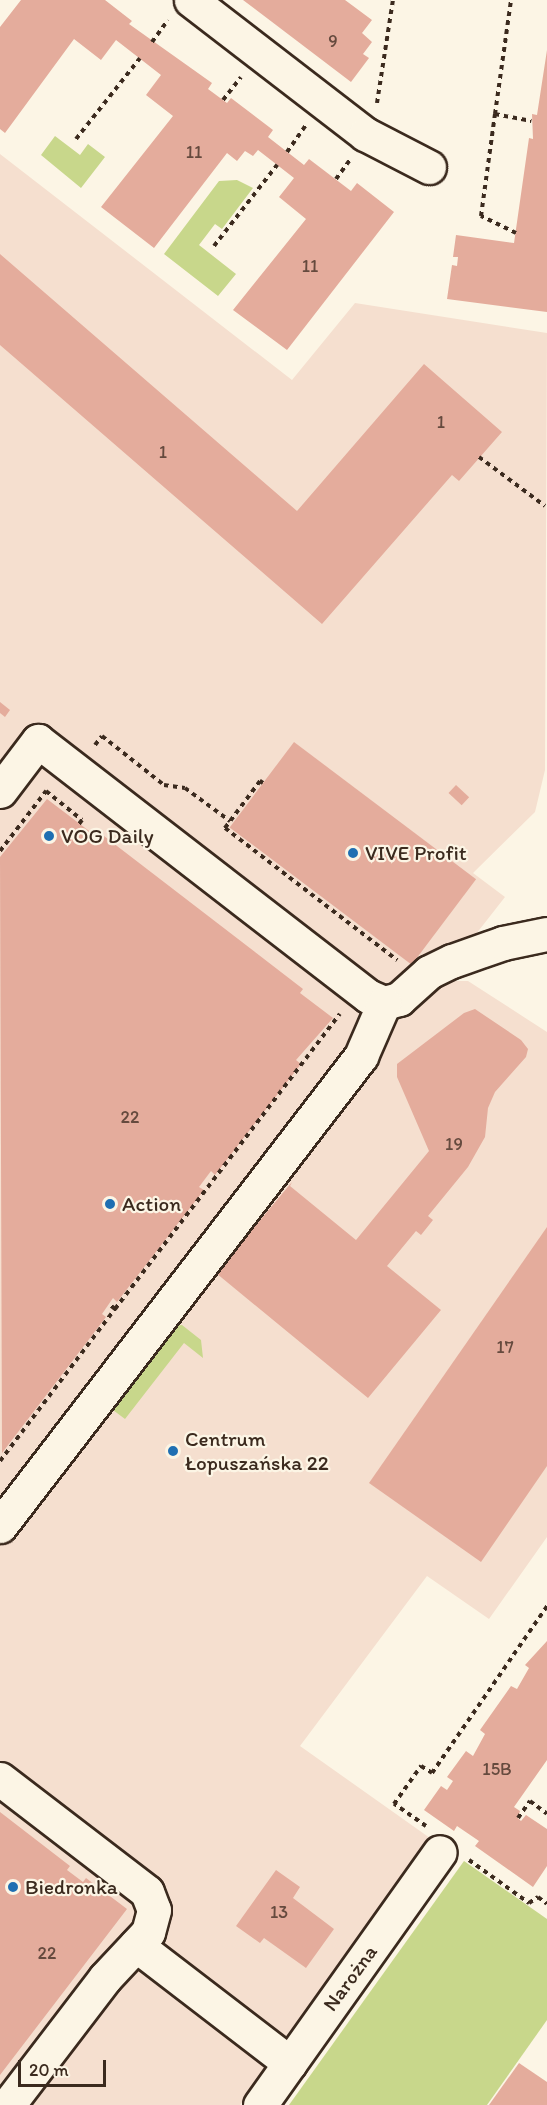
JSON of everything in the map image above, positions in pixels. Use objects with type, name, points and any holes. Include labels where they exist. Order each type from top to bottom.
[{"type":"street","points":[[181,9],[365,134],[429,167]]},
{"type":"street","points":[[0,790],[38,741],[368,996],[384,1003],[399,999],[429,972],[452,961],[502,943],[547,934]]},
{"type":"street","points":[[0,1526],[361,1056],[384,1003]]},
{"type":"street","points":[[0,1779],[147,1892],[154,1910],[148,1932],[105,1978],[8,2105]]},
{"type":"street","name":"Narożna","points":[[260,2105],[446,1847]]},
{"type":"street","points":[[136,1945],[290,2062]]},
{"type":"path","points":[[376,109],[393,0]]},
{"type":"path","points":[[511,0],[481,216],[516,233]]},
{"type":"path","points":[[152,42],[181,9]]},
{"type":"path","points":[[76,139],[140,58]]},
{"type":"path","points":[[223,100],[242,75]]},
{"type":"path","points":[[495,114],[531,121]]},
{"type":"path","points":[[287,152],[313,116]]},
{"type":"path","points":[[336,179],[357,150]]},
{"type":"path","points":[[214,246],[278,165]]},
{"type":"path","points":[[479,457],[545,506]]},
{"type":"path","points":[[263,783],[260,781],[246,795],[225,828],[401,963]]},
{"type":"path","points":[[0,850],[46,791],[82,820],[80,824]]},
{"type":"path","points":[[0,1461],[115,1309],[109,1304]]},
{"type":"path","points":[[547,1606],[432,1773],[421,1766],[394,1804],[446,1847],[529,1903],[538,1897],[547,1904]]},
{"type":"path","points":[[518,1818],[530,1802],[547,1814]]},
{"type":"shaded area","points":[[0,154],[292,380],[355,303],[547,333],[545,770],[535,812],[473,873],[505,897],[433,989],[455,981],[468,981],[547,1032],[547,1537],[489,1619],[427,1576],[300,1746],[437,1843],[240,2105],[0,2105]]},
{"type":"green space","points":[[55,136],[80,155],[88,144],[105,157],[81,188],[41,155]]},
{"type":"green space","points":[[237,180],[253,188],[222,229],[215,224],[199,245],[236,274],[218,296],[164,254],[219,181]]},
{"type":"green space","points":[[182,1325],[201,1340],[203,1358],[184,1343],[125,1419],[109,1407],[172,1326]]},
{"type":"green space","points":[[464,1861],[547,1919],[547,2020],[487,2105],[289,2105]]},
{"type":"building","points":[[21,0],[105,0],[132,21],[129,24],[212,83],[208,89],[227,103],[231,98],[273,130],[268,137],[304,165],[309,159],[351,191],[357,183],[394,212],[287,350],[233,310],[306,219],[279,197],[294,178],[258,150],[253,156],[245,151],[237,161],[227,153],[154,248],[101,207],[173,116],[146,95],[161,75],[116,40],[101,60],[74,39],[5,133],[0,129],[0,27]]},
{"type":"building","points":[[243,0],[345,0],[372,20],[362,33],[372,42],[363,54],[369,58],[351,82]]},
{"type":"building","points":[[547,50],[547,312],[447,299],[452,265],[457,266],[458,257],[453,257],[456,235],[514,243],[529,138],[533,139],[532,114],[537,115]]},
{"type":"building","points":[[0,254],[297,511],[424,364],[502,432],[459,481],[452,475],[322,624],[0,345]]},
{"type":"building","points":[[0,702],[10,710],[5,717],[0,713]]},
{"type":"building","name":"VIVE Profit","points":[[294,742],[476,879],[412,965],[230,827]]},
{"type":"building","points":[[456,785],[469,797],[462,805],[448,793]]},
{"type":"building","points":[[47,799],[101,840],[104,836],[303,989],[300,993],[333,1018],[296,1060],[301,1064],[215,1175],[211,1171],[199,1187],[204,1190],[117,1302],[113,1298],[102,1314],[106,1317],[2,1453],[0,857]]},
{"type":"building","points":[[475,1009],[521,1040],[528,1049],[526,1057],[495,1092],[488,1108],[485,1137],[468,1167],[428,1216],[433,1220],[421,1235],[416,1231],[387,1266],[441,1310],[368,1398],[216,1273],[292,1182],[290,1186],[356,1240],[429,1151],[397,1077],[397,1064],[464,1013]]},
{"type":"building","points":[[547,1227],[547,1466],[481,1562],[369,1483]]},
{"type":"building","points":[[547,1641],[547,1760],[514,1807],[520,1811],[518,1818],[521,1821],[526,1815],[547,1829],[547,1866],[533,1887],[475,1846],[479,1841],[457,1826],[454,1831],[424,1810],[441,1786],[447,1790],[453,1781],[447,1777],[466,1751],[473,1756],[485,1734],[480,1730],[511,1686],[517,1689],[529,1668],[525,1665]]},
{"type":"building","points":[[0,1812],[70,1866],[67,1870],[83,1882],[86,1878],[127,1909],[0,2075]]},
{"type":"building","points":[[276,1870],[300,1887],[293,1898],[334,1929],[306,1968],[264,1938],[260,1943],[236,1926]]},
{"type":"building","points":[[519,2063],[547,2082],[547,2105],[489,2105]]},
{"type":"place","name":"VOG Daily","points":[[49,836]]},
{"type":"place","name":"VIVE Profit","points":[[353,853]]},
{"type":"place","name":"Action","points":[[110,1204]]},
{"type":"place","name":"Centrum Łopuszańska 22","points":[[173,1451]]},
{"type":"place","name":"Biedronka","points":[[13,1887]]}]
